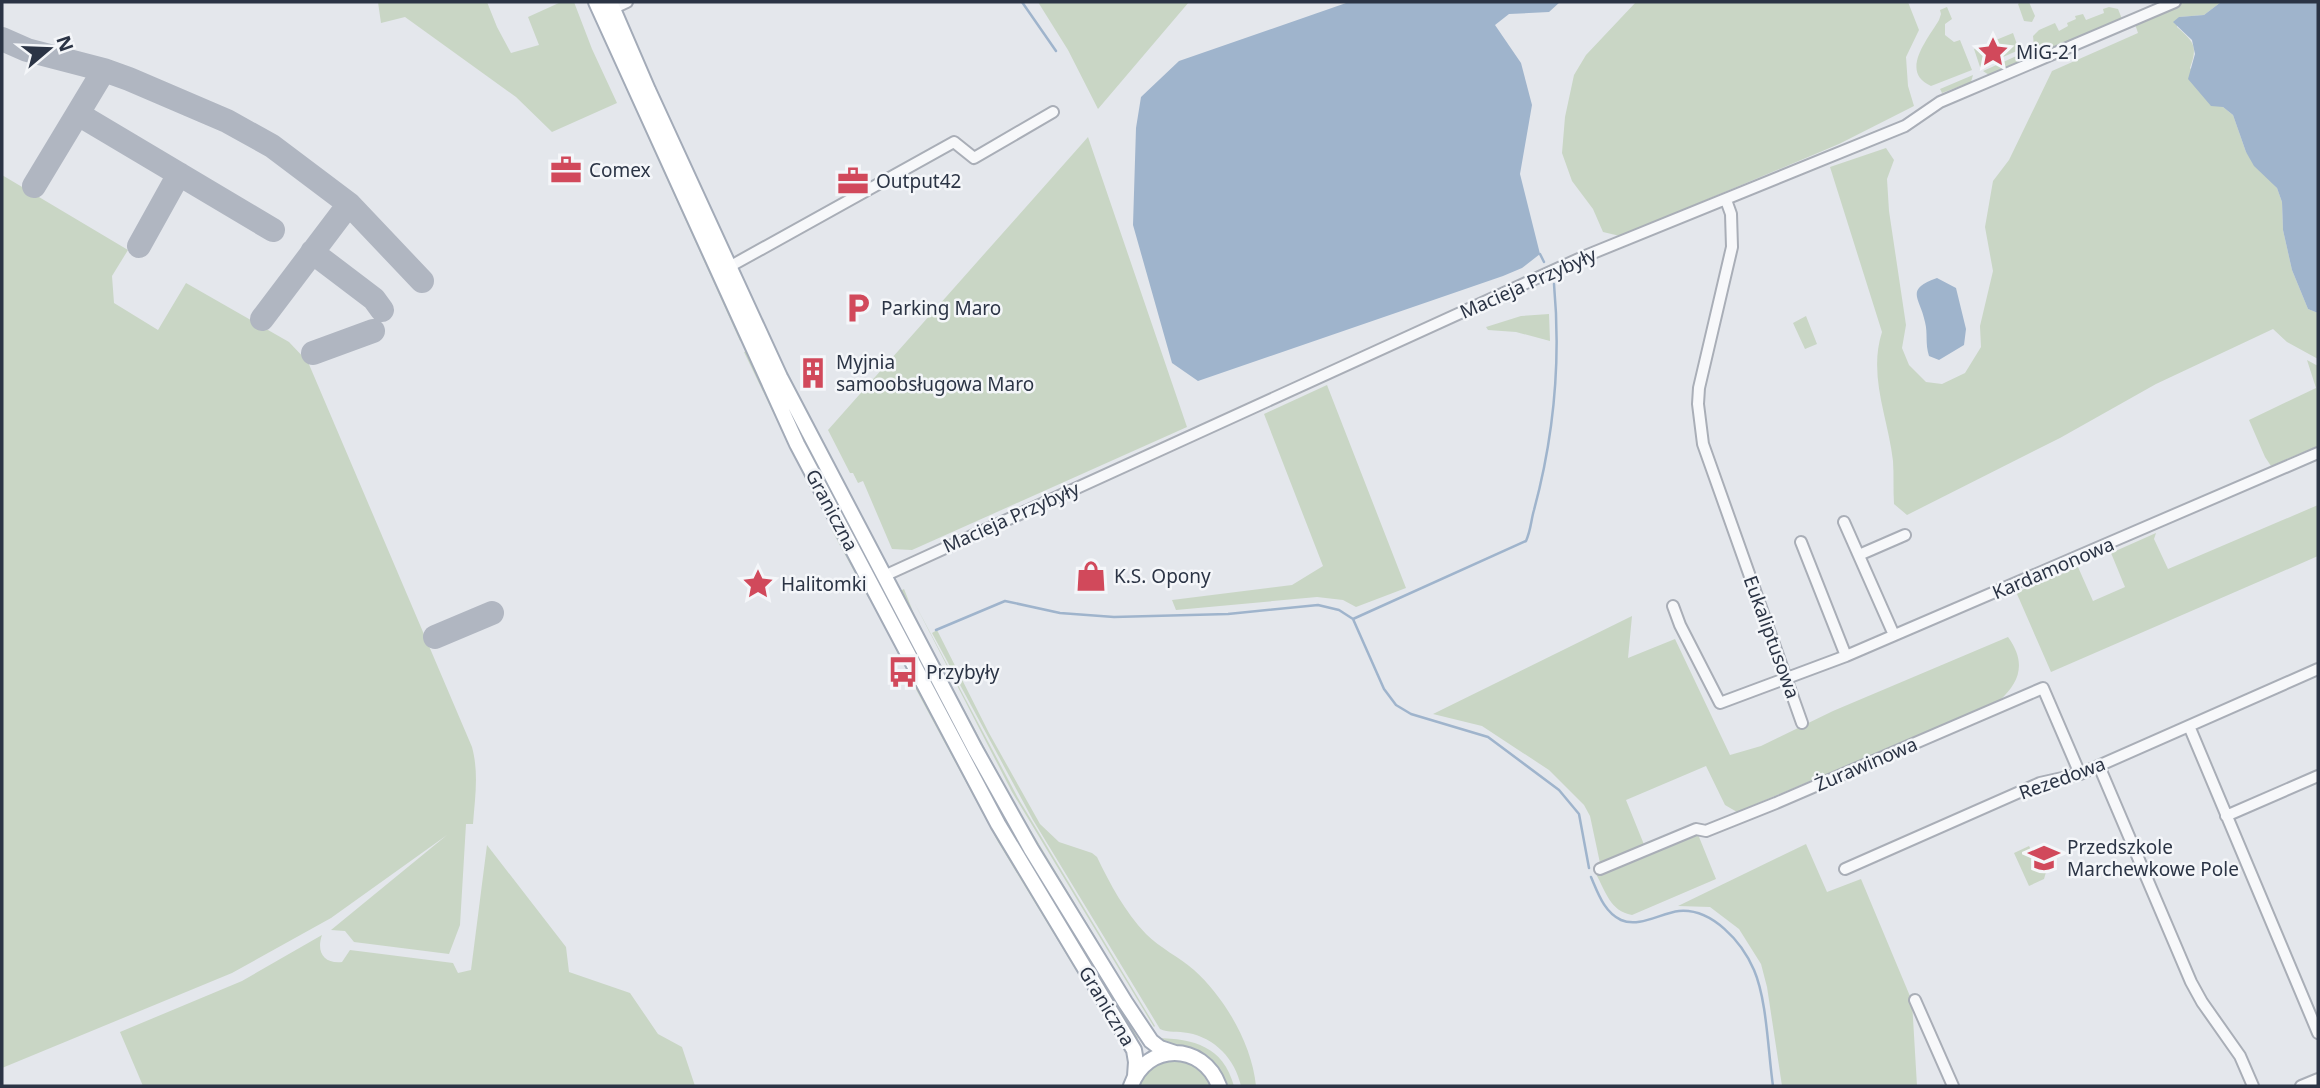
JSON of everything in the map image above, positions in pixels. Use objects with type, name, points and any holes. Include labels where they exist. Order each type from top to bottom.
[{"type":"main road","name":"Graniczna","points":[[596,2],[797,444],[998,824],[1134,1050],[1136,1062],[1133,1081]]},
{"type":"main road","name":"Graniczna","points":[[611,5],[786,388],[994,785],[1096,957],[1150,1040],[1160,1048],[1189,1055],[1203,1063],[1214,1074],[1219,1086]]},
{"type":"main road","points":[[1133,1081],[1143,1066],[1152,1059],[1175,1053]]},
{"type":"street","points":[[611,5],[627,2]]},
{"type":"street","name":"Macieja Przybyły","points":[[884,576],[1583,257],[1905,126],[1940,102],[2175,2]]},
{"type":"street","points":[[729,267],[954,142],[974,158],[1054,112]]},
{"type":"street","name":"Eukaliptusowa","points":[[1726,200],[1731,214],[1732,247],[1698,404],[1703,444],[1802,723]]},
{"type":"street","name":"Kardamonowa","points":[[1673,606],[1720,703],[1846,656],[2318,453]]},
{"type":"street","points":[[1844,522],[1894,635]]},
{"type":"street","points":[[1859,555],[1905,535]]},
{"type":"street","points":[[1801,542],[1846,656]]},
{"type":"street","name":"Rezedowa","points":[[1845,869],[2040,783],[2080,774],[2099,766],[2318,669]]},
{"type":"street","name":"Żurawinowa","points":[[1601,869],[1696,829],[1706,831],[1776,803],[2043,688],[2080,774]]},
{"type":"street","points":[[2189,726],[2318,1033]]},
{"type":"street","points":[[2099,766],[2191,982],[2240,1056],[2253,1086]]},
{"type":"street","points":[[2226,816],[2318,776]]},
{"type":"street","points":[[1915,1000],[1953,1086]]},
{"type":"street","points":[[2301,1086],[2318,1079]]},
{"type":"green space","points":[[378,2],[487,2],[511,53],[539,45],[528,17],[561,2],[574,2],[617,103],[552,132],[516,97],[405,17],[381,23]]},
{"type":"green space","points":[[587,2],[590,2],[741,337],[740,341]]},
{"type":"green space","points":[[1038,2],[1189,2],[1098,109],[1068,50]]},
{"type":"green space","points":[[1636,2],[1908,2],[1919,30],[1906,57],[1908,86],[1914,106],[1839,144],[1620,236],[1603,232],[1593,209],[1572,181],[1562,153],[1565,117],[1574,75],[1586,55]]},
{"type":"green space","points":[[2029,2],[2035,16],[2032,22],[2024,21],[2018,4]]},
{"type":"green space","points":[[2185,2],[2221,2],[2204,15],[2179,17],[2177,27],[2193,45],[2194,54],[2190,68],[2233,115],[2246,152],[2277,188],[2282,202],[2283,230],[2292,270],[2308,309],[2318,313],[2318,359],[2287,342],[2273,329],[2156,384],[2060,438],[1907,515],[1894,504],[1891,445],[1878,381],[1878,348],[1882,332],[1830,167],[1886,148],[1894,160],[1887,179],[1889,211],[1906,325],[1902,348],[1909,365],[1926,382],[1942,384],[1965,373],[1981,347],[1980,326],[1993,271],[1985,227],[1993,181],[2009,160],[2052,71],[2138,33],[2135,24]]},
{"type":"green space","points":[[1947,7],[1952,19],[1945,24],[1945,35],[1954,42],[1960,40],[1972,70],[1931,86],[1922,80],[1917,72],[1917,64],[1923,46],[1939,20],[1940,10]]},
{"type":"green space","points":[[2103,9],[2118,9],[2122,19],[2041,52],[2034,46],[2033,36],[2039,30],[2055,23],[2059,31],[2076,19],[2075,16],[2083,14],[2086,20],[2104,13]]},
{"type":"green space","points":[[2013,33],[2019,50],[1980,67],[1974,49]]},
{"type":"green space","points":[[2021,54],[2023,60],[1989,75],[1983,71]]},
{"type":"green space","points":[[1973,75],[1971,82],[1942,93],[1940,89]]},
{"type":"green space","points":[[1088,137],[1187,427],[912,550],[892,549],[863,481],[858,483],[853,473],[850,473],[828,430]]},
{"type":"green space","points":[[2,175],[128,250],[112,276],[114,303],[158,330],[186,283],[289,342],[308,362],[472,747],[476,776],[473,824],[466,824],[460,925],[449,954],[354,942],[345,931],[331,930],[447,835],[331,918],[232,973],[2,1068]]},
{"type":"green space","points":[[1549,314],[1550,341],[1516,332],[1488,330],[1486,327],[1521,316]]},
{"type":"green space","points":[[1806,316],[1817,344],[1805,349],[1793,323]]},
{"type":"green space","points":[[747,351],[827,514],[826,517],[744,352]]},
{"type":"green space","points":[[765,357],[886,592],[882,594],[807,451]]},
{"type":"green space","points":[[2307,360],[2318,366],[2318,446],[2271,466],[2249,420],[2316,388]]},
{"type":"green space","points":[[1327,385],[1406,588],[1356,607],[1343,600],[1317,597],[1176,610],[1172,600],[1292,585],[1323,566],[1264,414]]},
{"type":"green space","points":[[2318,505],[2318,556],[2051,672],[2017,594],[2024,589],[2078,567],[2093,601],[2125,587],[2111,553],[2156,533],[2154,539],[2168,569]]},
{"type":"green space","points":[[830,527],[835,529],[872,599],[869,599]]},
{"type":"green space","points":[[904,589],[916,619],[1013,801],[1151,1029],[1149,1031],[1024,826],[898,592]]},
{"type":"green space","points":[[889,597],[1138,1038],[1135,1040],[1014,841],[884,599]]},
{"type":"green space","points":[[914,602],[1018,798],[1154,1027],[1012,792]]},
{"type":"green space","points":[[1632,616],[1628,658],[1675,639],[1730,755],[1761,746],[1833,711],[2008,637],[2017,655],[2018,671],[2012,686],[1999,701],[1737,812],[1725,805],[1706,766],[1626,800],[1645,847],[1600,863],[1590,816],[1584,805],[1549,770],[1482,726],[1433,714]]},
{"type":"green space","points":[[937,630],[989,733],[1040,824],[1059,842],[1097,857],[1138,925],[1157,944],[1194,970],[1216,994],[1243,1038],[1256,1086],[1241,1086],[1229,1059],[1207,1040],[1188,1033],[1160,1029],[1033,820],[932,633]]},
{"type":"green space","points":[[912,682],[921,693],[1125,1046],[1120,1043],[998,842]]},
{"type":"green space","points":[[1697,832],[1716,879],[1632,915],[1614,905],[1596,874]]},
{"type":"green space","points":[[1806,844],[1827,892],[1861,879],[1912,1001],[1917,1086],[1782,1086],[1761,964],[1739,929],[1710,907],[1678,906]]},
{"type":"green space","points":[[487,845],[566,947],[569,972],[630,993],[658,1034],[682,1047],[695,1086],[143,1086],[120,1032],[242,981],[322,935],[321,952],[330,961],[342,962],[350,950],[453,963],[458,973],[471,970]]},
{"type":"green space","points":[[2029,846],[2046,872],[2044,879],[2029,886],[2014,853]]},
{"type":"green space","points":[[1157,1038],[1195,1043],[1215,1053],[1229,1072],[1234,1086],[1227,1086],[1216,1065],[1205,1055],[1191,1048],[1167,1044]]},
{"type":"green space","points":[[1169,1060],[1194,1067],[1212,1086],[1137,1086],[1150,1069]]},
{"type":"water","points":[[1349,2],[1560,2],[1549,12],[1509,14],[1495,25],[1521,63],[1532,105],[1520,174],[1540,254],[1522,268],[1503,276],[1198,381],[1172,363],[1133,225],[1136,128],[1141,97],[1179,61]]},
{"type":"water","points":[[2221,2],[2318,2],[2318,313],[2308,309],[2292,270],[2283,230],[2282,202],[2277,188],[2254,166],[2233,115],[2223,107],[2211,106],[2188,79],[2195,54],[2192,40],[2173,22],[2179,17],[2204,15]]},
{"type":"water","points":[[1937,278],[1956,288],[1966,329],[1964,345],[1939,360],[1929,356],[1925,322],[1917,295],[1920,286]]},
{"type":"waterway","points":[[1022,2],[1056,51]]},
{"type":"waterway","points":[[1540,254],[1544,262]]},
{"type":"waterway","points":[[1353,619],[1526,541],[1541,482],[1551,426],[1557,341],[1554,284]]},
{"type":"waterway","points":[[936,630],[1005,601],[1060,613],[1114,617],[1228,614],[1318,605],[1339,610],[1353,619],[1384,689],[1396,705],[1411,714],[1488,737],[1559,790],[1579,814],[1589,868]]},
{"type":"waterway","points":[[1591,877],[1606,907],[1621,920],[1635,922],[1672,912],[1691,912],[1714,921],[1734,938],[1749,959],[1758,982],[1773,1086]]},
{"type":"taxiway","points":[[2,39],[27,50],[129,79],[227,121],[272,146],[349,204],[422,281]]},
{"type":"taxiway","points":[[34,186],[104,70]]},
{"type":"taxiway","points":[[78,114],[273,230]]},
{"type":"taxiway","points":[[139,246],[179,174]]},
{"type":"taxiway","points":[[262,319],[349,204]]},
{"type":"taxiway","points":[[312,252],[374,299],[382,310]]},
{"type":"taxiway","points":[[313,353],[373,331]]},
{"type":"taxiway","points":[[435,637],[492,613]]},
{"type":"place","name":"MiG-21","points":[[1993,52]]},
{"type":"place","name":"Comex","points":[[566,170]]},
{"type":"place","name":"Output42","points":[[853,181]]},
{"type":"place","name":"Parking Maro","points":[[858,308]]},
{"type":"place","name":"Myjnia samoobsługowa Maro","points":[[813,373]]},
{"type":"place","name":"K.S. Opony","points":[[1091,576]]},
{"type":"place","name":"Halitomki","points":[[758,584]]},
{"type":"place","name":"Przybyły","points":[[903,672]]},
{"type":"place","name":"Przedszkole Marchewkowe Pole","points":[[2044,858]]}]
